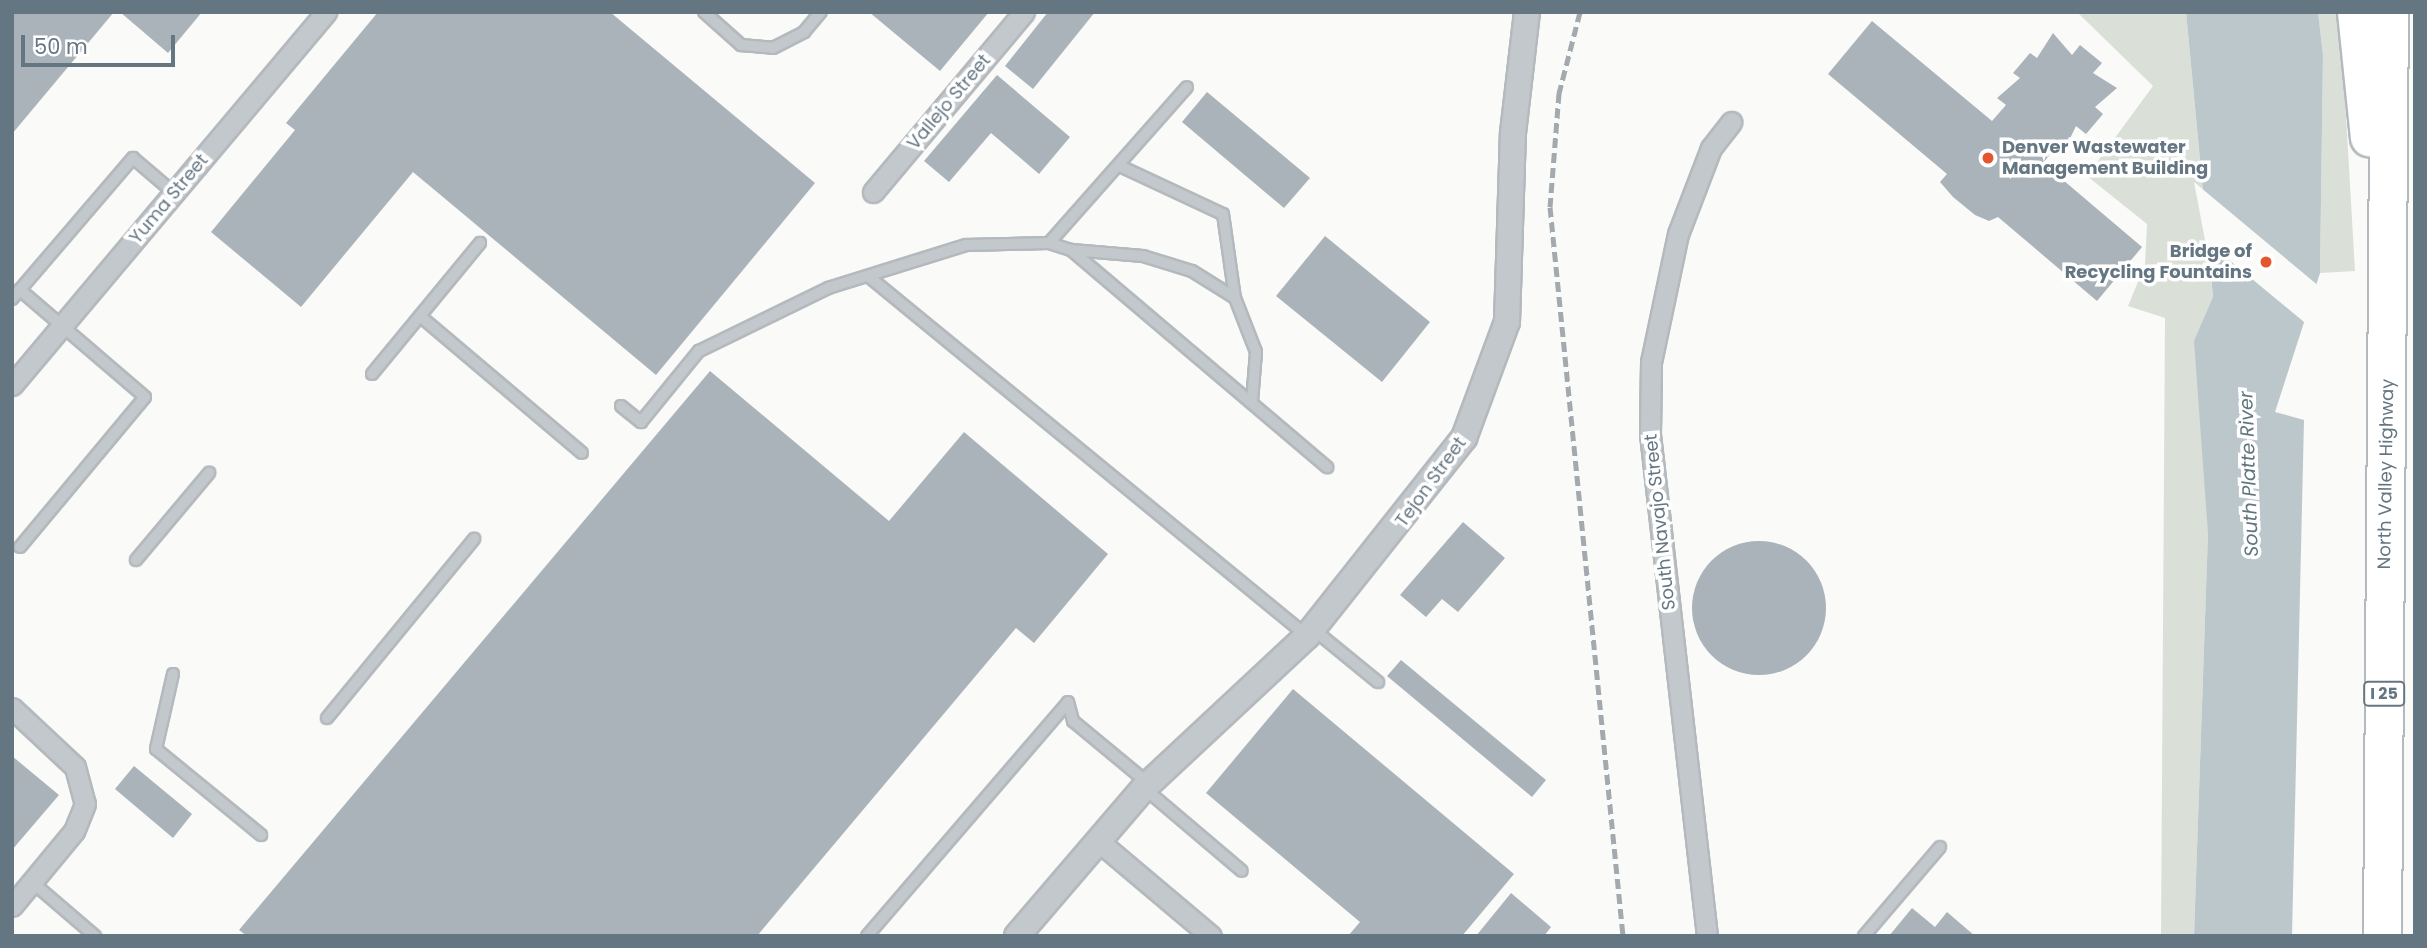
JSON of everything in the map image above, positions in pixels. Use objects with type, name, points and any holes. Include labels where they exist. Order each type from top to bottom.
[{"type":"highway","points":[[2356,12],[2368,108],[2385,452]]},
{"type":"highway","name":"North Valley Highway","points":[[2382,936],[2385,452],[2392,265],[2389,12]]},
{"type":"street","name":"Yuma Street","points":[[12,385],[326,12]]},
{"type":"street","name":"Vallejo Street","points":[[873,192],[1024,12]]},
{"type":"street","name":"Tejon Street","points":[[1017,936],[1146,785],[1310,633],[1448,464],[1493,372],[1510,297],[1513,133],[1527,12]]},
{"type":"street","name":"South Navajo Street","points":[[1707,936],[1650,434],[1651,362],[1678,234],[1711,148],[1731,122]]},
{"type":"street","points":[[12,708],[65,754],[85,790],[74,831],[12,906]]},
{"type":"street","points":[[1097,840],[1211,936]]},
{"type":"lane","points":[[704,12],[741,45],[773,48],[804,32],[821,12]]},
{"type":"lane","points":[[1049,243],[1122,167],[1187,87]]},
{"type":"lane","points":[[12,299],[133,158],[174,193]]},
{"type":"lane","points":[[1122,167],[1223,214],[1235,298],[1256,352],[1252,402]]},
{"type":"lane","points":[[372,374],[480,243]]},
{"type":"lane","points":[[621,406],[640,422],[698,351],[828,288],[967,245],[1049,243],[1072,250],[1143,256],[1192,271],[1235,298]]},
{"type":"lane","points":[[1072,250],[1327,467]]},
{"type":"lane","points":[[868,276],[1310,633],[1378,682]]},
{"type":"lane","points":[[20,290],[145,397],[20,547]]},
{"type":"lane","points":[[420,316],[582,453]]},
{"type":"lane","points":[[135,560],[209,473]]},
{"type":"lane","points":[[327,718],[474,539]]},
{"type":"lane","points":[[173,674],[156,748],[261,835]]},
{"type":"lane","points":[[867,936],[1068,702],[1073,721],[1242,872]]},
{"type":"lane","points":[[1864,936],[1940,847]]},
{"type":"lane","points":[[32,883],[95,936]]},
{"type":"shaded area","points":[[2077,12],[2186,12],[2213,298],[2205,316],[2208,533],[2194,936],[2161,936],[2165,318],[2128,306],[2145,265],[2147,224],[2087,176],[2153,86]]},
{"type":"shaded area","points":[[2318,12],[2340,12],[2355,271],[2320,273],[2323,55]]},
{"type":"water","name":"South Platte River","points":[[2186,12],[2318,12],[2323,55],[2320,273],[2275,412],[2304,420],[2292,936],[2194,936],[2208,533],[2194,341],[2213,297]]},
{"type":"pier","points":[[2194,182],[2320,287],[2310,327],[2205,240]]},
{"type":"building","points":[[12,12],[114,12],[12,134]]},
{"type":"building","points":[[120,12],[202,12],[168,53]]},
{"type":"building","points":[[378,12],[610,12],[815,183],[656,375],[413,172],[301,307],[211,232],[295,130],[286,123]]},
{"type":"building","points":[[869,12],[989,12],[940,71]]},
{"type":"building","points":[[1048,12],[1095,12],[1033,89],[1005,66]]},
{"type":"building","name":"Denver Wastewater Management Building","points":[[1872,21],[1992,121],[2006,105],[1997,98],[2020,78],[2013,73],[2030,53],[2037,58],[2053,33],[2072,55],[2080,45],[2102,63],[2093,73],[2117,88],[2095,107],[2103,114],[2086,134],[2076,126],[2063,153],[2056,147],[2043,163],[2142,247],[2097,301],[1998,217],[1989,221],[1975,215],[1953,197],[1940,182],[1947,174],[1828,74]]},
{"type":"building","points":[[997,75],[1070,137],[1039,174],[991,133],[949,182],[924,161]]},
{"type":"building","points":[[1207,92],[1310,178],[1284,208],[1182,122]]},
{"type":"building","points":[[1325,236],[1430,322],[1382,382],[1276,296]]},
{"type":"building","points":[[710,371],[889,521],[964,432],[1108,554],[1034,643],[1016,628],[757,936],[247,936],[239,930]]},
{"type":"building","points":[[1463,522],[1505,558],[1458,612],[1442,599],[1426,617],[1400,595]]},
{"type":"building","points":[[1759,541],[1785,546],[1807,560],[1821,582],[1826,608],[1821,634],[1807,656],[1785,670],[1759,675],[1733,670],[1711,656],[1697,634],[1692,608],[1697,582],[1711,560],[1733,546]]},
{"type":"building","points":[[1401,660],[1546,780],[1532,797],[1387,676]]},
{"type":"building","points":[[1293,689],[1514,874],[1462,936],[1348,936],[1360,922],[1206,793]]},
{"type":"building","points":[[12,756],[59,795],[12,850]]},
{"type":"building","points":[[134,766],[192,814],[173,838],[115,789]]},
{"type":"building","points":[[1511,893],[1551,927],[1544,936],[1476,936]]},
{"type":"building","points":[[1912,908],[1935,927],[1947,912],[1975,936],[1889,936]]},
{"type":"railway","points":[[1580,12],[1559,93],[1550,207],[1623,936]]},
{"type":"place","name":"Denver Wastewater Management Building","points":[[1988,158]]},
{"type":"place","name":"Bridge of Recycling Fountains","points":[[2266,262]]}]
